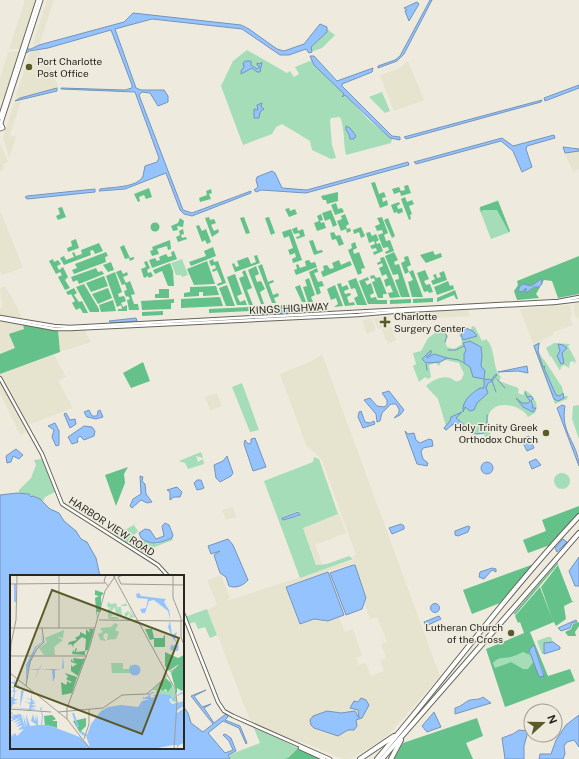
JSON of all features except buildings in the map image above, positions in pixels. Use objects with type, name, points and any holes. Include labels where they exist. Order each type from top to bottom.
[{"type":"highway","points":[[382,759],[489,621],[579,516]]},
{"type":"highway","points":[[377,759],[516,607],[579,533]]},
{"type":"highway","points":[[360,759],[390,739],[411,721]]},
{"type":"highway","points":[[391,759],[411,721]]},
{"type":"main road","points":[[0,126],[39,0]]},
{"type":"main road","points":[[0,118],[24,53],[27,38],[24,32],[30,30]]},
{"type":"main road","points":[[20,61],[26,57],[24,53]]},
{"type":"main road","points":[[16,58],[20,61]]},
{"type":"main road","name":"KINGS HIGHWAY","points":[[0,318],[70,327],[485,306],[579,298]]},
{"type":"main road","name":"KINGS HIGHWAY","points":[[0,318],[16,321]]},
{"type":"main road","name":"HARBOR VIEW ROAD","points":[[0,378],[42,454],[62,504],[158,565],[167,575]]},
{"type":"main road","points":[[184,615],[222,708],[233,716],[324,759]]},
{"type":"main road","points":[[315,754],[330,759]]},
{"type":"shaded area","points":[[25,0],[36,0],[21,49],[9,49]]},
{"type":"shaded area","points":[[47,0],[54,0],[40,43],[36,45],[33,44]]},
{"type":"shaded area","points":[[39,49],[41,58],[49,63],[59,89],[57,88],[15,99],[30,52]]},
{"type":"shaded area","points":[[20,51],[3,99],[0,100],[0,78],[8,52]]},
{"type":"shaded area","points":[[408,61],[424,100],[394,111],[380,75],[398,69]]},
{"type":"shaded area","points":[[21,101],[10,135],[16,137],[9,158],[3,138],[14,103]]},
{"type":"shaded area","points":[[0,143],[8,162],[3,164],[4,169],[0,171]]},
{"type":"shaded area","points":[[572,151],[579,151],[579,169],[573,172],[565,154]]},
{"type":"shaded area","points":[[0,212],[23,268],[2,275],[0,271]]},
{"type":"shaded area","points":[[5,286],[22,317],[17,319],[0,316],[0,308],[2,307],[0,288]]},
{"type":"shaded area","points":[[579,303],[579,319],[575,316],[573,305]]},
{"type":"shaded area","points":[[570,305],[572,316],[570,317],[573,325],[553,332],[553,335],[533,344],[520,309]]},
{"type":"shaded area","points":[[468,310],[470,316],[436,318],[422,323],[419,316],[430,312]]},
{"type":"shaded area","points":[[388,317],[390,325],[378,329],[373,318]]},
{"type":"shaded area","points":[[372,319],[376,330],[367,334],[362,320]]},
{"type":"shaded area","points":[[0,320],[23,324],[25,329],[15,348],[0,354]]},
{"type":"shaded area","points":[[391,326],[396,340],[388,344],[387,342],[391,341],[386,341],[382,329]]},
{"type":"shaded area","points":[[84,329],[91,342],[60,352],[58,330]]},
{"type":"shaded area","points":[[322,354],[440,676],[392,731],[381,741],[350,759],[342,759],[303,742],[294,742],[251,723],[208,610],[217,604],[207,580],[221,575],[230,598],[226,601],[351,561],[354,559],[353,556],[356,555],[322,460],[306,445],[280,374],[314,360]],"holes":[[[354,563],[367,599],[365,605],[370,619],[377,617],[387,642],[381,644],[386,658],[380,661],[384,671],[371,676],[366,663],[359,665],[356,658],[362,655],[353,629],[345,632],[339,617],[328,622],[314,620],[299,625],[285,586]]]},
{"type":"shaded area","points":[[54,355],[66,377],[58,381],[73,408],[28,425],[0,374]]},
{"type":"shaded area","points":[[0,381],[27,432],[20,435],[0,393]]},
{"type":"shaded area","points":[[217,393],[222,407],[210,410],[205,397]]},
{"type":"shaded area","points":[[233,507],[236,517],[226,520],[222,510]]},
{"type":"shaded area","points":[[339,514],[346,533],[315,545],[322,564],[317,565],[303,528]]},
{"type":"green space","points":[[327,29],[335,35],[322,48],[311,52],[311,47],[327,32]]},
{"type":"green space","points":[[247,50],[287,73],[290,71],[294,77],[299,74],[295,67],[312,60],[344,94],[342,97],[345,95],[370,121],[392,139],[391,143],[346,155],[343,126],[340,117],[331,118],[330,121],[332,145],[336,158],[331,159],[312,150],[310,141],[282,124],[276,127],[272,134],[243,145],[221,86],[233,61]]},
{"type":"green space","points":[[382,92],[390,111],[385,113],[369,97]]},
{"type":"green space","points":[[375,182],[379,194],[384,192],[386,197],[382,198],[383,202],[387,200],[388,205],[380,208],[371,183]]},
{"type":"green space","points":[[408,185],[411,193],[401,196],[400,192],[394,194],[392,189],[399,187],[401,191],[405,190],[404,186]]},
{"type":"green space","points":[[149,188],[152,197],[146,199],[144,195],[139,197],[140,201],[138,202],[134,194]]},
{"type":"green space","points":[[211,189],[212,193],[209,194],[211,199],[200,202],[199,198],[207,195],[206,191]]},
{"type":"green space","points":[[338,192],[338,201],[327,204],[326,200],[323,200],[321,196]]},
{"type":"green space","points":[[405,197],[407,202],[412,200],[414,204],[409,206],[412,214],[410,215],[411,219],[409,220],[401,199]]},
{"type":"green space","points":[[498,200],[510,232],[491,239],[479,208]]},
{"type":"green space","points":[[498,201],[510,231],[509,232],[497,210],[483,210],[481,212],[480,207]]},
{"type":"green space","points":[[399,202],[400,204],[397,206],[398,209],[402,208],[403,212],[398,214],[397,212],[394,213],[391,205]]},
{"type":"green space","points":[[336,203],[338,209],[342,208],[344,212],[335,215],[331,205]]},
{"type":"green space","points":[[62,207],[66,217],[58,220],[56,216],[60,214],[58,208]]},
{"type":"green space","points":[[289,208],[290,211],[295,209],[297,214],[289,217],[285,209]]},
{"type":"green space","points":[[331,210],[337,225],[333,227],[330,219],[325,221],[322,213]]},
{"type":"green space","points":[[321,214],[323,220],[320,221],[321,223],[324,222],[326,228],[317,231],[314,223],[319,221],[317,216]]},
{"type":"green space","points":[[345,214],[349,224],[346,226],[347,229],[350,228],[351,231],[347,233],[346,229],[341,231],[337,221],[342,219],[341,216]]},
{"type":"green space","points":[[209,217],[210,220],[214,219],[216,223],[211,225],[214,231],[218,229],[219,232],[212,237],[205,218]]},
{"type":"green space","points":[[244,217],[250,233],[246,234],[240,218]]},
{"type":"green space","points":[[269,217],[275,233],[271,235],[265,218]]},
{"type":"green space","points":[[382,217],[388,233],[384,235],[386,241],[390,240],[394,251],[386,254],[385,252],[389,250],[388,247],[383,248],[378,235],[383,233],[382,230],[377,231],[375,226],[380,224],[377,218]]},
{"type":"green space","points":[[180,218],[184,221],[183,227],[177,226],[178,230],[173,231],[171,226],[178,223]]},
{"type":"green space","points":[[388,218],[395,236],[392,238],[384,220]]},
{"type":"green space","points":[[155,222],[160,227],[155,232],[150,227]]},
{"type":"green space","points":[[199,225],[202,231],[206,229],[211,242],[207,244],[205,240],[202,242],[196,226]]},
{"type":"green space","points":[[297,227],[298,231],[303,229],[305,236],[297,239],[296,237],[300,236],[299,233],[294,234],[292,229]]},
{"type":"green space","points":[[361,227],[365,236],[361,238],[359,232],[354,234],[353,230]]},
{"type":"green space","points":[[183,229],[184,234],[181,235],[182,238],[186,237],[187,239],[178,242],[176,237],[180,235],[179,231]]},
{"type":"green space","points":[[291,229],[302,260],[293,263],[292,259],[296,257],[295,253],[290,255],[288,250],[293,248],[289,236],[284,238],[282,232]]},
{"type":"green space","points":[[334,232],[336,236],[340,235],[344,244],[339,246],[336,239],[332,240],[330,233]]},
{"type":"green space","points":[[370,232],[372,236],[376,234],[379,240],[376,242],[377,244],[380,243],[383,251],[374,255],[373,252],[377,251],[376,248],[372,249],[370,246],[375,244],[374,241],[369,243],[366,233]]},
{"type":"green space","points":[[76,239],[79,248],[68,252],[67,248],[72,246],[71,241]]},
{"type":"green space","points":[[170,240],[171,249],[168,250],[167,246],[157,249],[159,254],[152,256],[150,251],[153,250],[152,247]]},
{"type":"green space","points":[[313,240],[317,251],[322,250],[323,252],[314,255],[309,241]]},
{"type":"green space","points":[[355,242],[357,248],[353,250],[354,254],[359,252],[365,268],[361,269],[362,273],[358,275],[348,250],[352,248],[351,244]]},
{"type":"green space","points":[[99,243],[103,251],[95,254],[93,250],[90,251],[91,255],[64,265],[60,258],[64,256],[66,260],[74,257],[72,253],[74,252],[76,256],[82,254],[81,250]]},
{"type":"green space","points":[[124,245],[130,258],[134,257],[134,259],[130,261],[129,258],[125,259],[120,247]]},
{"type":"green space","points":[[213,247],[216,256],[191,266],[189,262],[206,256],[204,251]]},
{"type":"green space","points":[[174,251],[177,259],[152,268],[149,260],[155,258],[157,261],[160,260],[159,257],[166,254],[168,257],[172,256],[171,252]]},
{"type":"green space","points":[[433,251],[435,255],[441,253],[442,257],[426,263],[420,255]]},
{"type":"green space","points":[[106,252],[108,256],[105,257],[106,262],[74,274],[72,270],[77,268],[75,264]]},
{"type":"green space","points":[[394,252],[398,260],[394,262],[395,265],[399,264],[410,297],[401,297],[395,280],[399,279],[398,274],[393,275],[385,256]]},
{"type":"green space","points":[[257,255],[260,263],[235,272],[232,264],[234,263],[236,267],[239,266],[237,261],[248,257],[251,264],[256,262],[254,256]]},
{"type":"green space","points":[[408,256],[411,265],[407,267],[409,272],[405,274],[401,263],[405,261],[404,257]]},
{"type":"green space","points":[[579,256],[579,294],[558,298],[552,281],[544,280],[536,294],[539,298],[517,300],[514,291],[518,285],[517,281]],"holes":[[[541,279],[542,283],[539,287],[535,287],[525,292],[527,290],[525,288],[521,292],[518,291],[520,286],[523,284],[531,286]]]},
{"type":"green space","points":[[384,257],[400,297],[390,298],[388,293],[393,292],[390,285],[386,287],[384,280],[388,278],[386,274],[382,276],[379,268],[383,266],[382,263],[378,265],[377,263],[381,261],[380,258]]},
{"type":"green space","points":[[53,259],[54,262],[58,260],[61,264],[57,266],[59,270],[63,267],[68,277],[65,280],[70,288],[65,290],[58,277],[62,275],[60,272],[56,274],[49,261]]},
{"type":"green space","points":[[182,259],[188,275],[182,277],[181,275],[176,275],[171,263]]},
{"type":"green space","points":[[213,259],[214,262],[218,261],[226,283],[218,286],[217,284],[222,282],[217,270],[213,272],[212,270],[216,268],[215,265],[211,266],[209,261]]},
{"type":"green space","points":[[309,260],[311,263],[315,262],[317,267],[296,275],[294,270],[297,269],[296,265],[298,264],[300,268],[306,266],[305,261]]},
{"type":"green space","points":[[339,260],[341,265],[350,261],[352,265],[323,277],[321,272],[324,270],[323,266],[327,265],[330,269],[334,268],[332,263]]},
{"type":"green space","points":[[147,261],[150,268],[147,270],[148,273],[151,272],[153,276],[144,278],[141,269],[146,267],[144,262]]},
{"type":"green space","points":[[207,261],[215,284],[194,285],[187,269]]},
{"type":"green space","points":[[111,262],[114,270],[108,272],[103,265]]},
{"type":"green space","points":[[170,263],[173,271],[174,286],[168,286],[162,271],[155,274],[153,270]]},
{"type":"green space","points":[[262,264],[268,282],[273,280],[274,282],[269,284],[273,295],[278,293],[279,296],[274,298],[276,303],[272,303],[258,266]]},
{"type":"green space","points":[[256,266],[259,274],[255,276],[257,282],[261,281],[265,289],[260,292],[264,304],[261,304],[248,270]]},
{"type":"green space","points":[[96,268],[98,272],[102,271],[104,274],[79,284],[77,280],[73,282],[71,277]]},
{"type":"green space","points":[[317,268],[318,272],[314,273],[318,282],[322,281],[324,286],[319,287],[321,293],[317,295],[309,272]]},
{"type":"green space","points":[[121,270],[123,274],[127,272],[128,275],[123,277],[126,283],[130,281],[135,294],[131,295],[134,304],[138,304],[139,310],[129,310],[127,300],[130,299],[128,296],[126,297],[124,291],[127,290],[125,284],[122,285],[116,272]]},
{"type":"green space","points":[[245,270],[252,288],[247,290],[253,305],[249,305],[239,278],[244,276],[242,272]]},
{"type":"green space","points":[[413,270],[423,297],[412,297],[408,282],[413,280],[409,272]]},
{"type":"green space","points":[[425,270],[429,279],[424,281],[426,285],[430,284],[433,292],[424,292],[417,273]]},
{"type":"green space","points":[[444,271],[447,280],[433,285],[431,281],[435,279],[433,275],[436,274],[437,278],[441,277],[439,273]]},
{"type":"green space","points":[[115,272],[122,292],[118,294],[119,297],[124,296],[126,301],[121,303],[123,307],[127,305],[127,311],[118,311],[118,309],[122,309],[121,305],[117,307],[106,276]]},
{"type":"green space","points":[[235,274],[242,294],[237,296],[240,302],[245,300],[247,305],[237,305],[227,277]]},
{"type":"green space","points":[[374,275],[376,278],[380,277],[387,294],[383,294],[383,298],[378,298],[372,282],[375,281],[374,278],[371,279],[370,276]]},
{"type":"green space","points":[[104,276],[108,286],[91,292],[86,283]]},
{"type":"green space","points":[[368,277],[369,280],[365,281],[367,285],[371,283],[374,293],[370,295],[371,298],[376,297],[377,300],[387,300],[387,304],[368,304],[359,281]]},
{"type":"green space","points":[[309,278],[315,295],[311,297],[313,302],[308,302],[303,287],[307,286],[305,280]]},
{"type":"green space","points":[[356,278],[367,305],[357,305],[354,298],[358,296],[355,288],[351,289],[348,281]]},
{"type":"green space","points":[[448,281],[450,286],[453,285],[454,289],[437,295],[434,287]]},
{"type":"green space","points":[[341,283],[342,287],[347,285],[349,289],[344,291],[345,294],[350,293],[351,295],[347,297],[349,303],[354,302],[355,305],[345,306],[337,284]]},
{"type":"green space","points":[[84,284],[99,309],[99,312],[90,312],[76,287]]},
{"type":"green space","points":[[227,285],[235,306],[226,306],[219,288]]},
{"type":"green space","points":[[300,285],[306,302],[302,302],[295,287]]},
{"type":"green space","points":[[335,285],[343,306],[334,307],[338,304],[336,298],[331,300],[327,289]]},
{"type":"green space","points":[[216,286],[219,295],[203,296],[203,292],[199,292],[199,296],[184,297],[184,293],[190,292],[190,287]]},
{"type":"green space","points":[[74,288],[77,293],[74,295],[79,302],[82,301],[88,313],[83,313],[80,308],[76,310],[72,303],[75,301],[71,294],[68,295],[66,292]]},
{"type":"green space","points":[[108,288],[112,298],[98,304],[92,294]]},
{"type":"green space","points":[[159,289],[169,289],[169,298],[155,298],[155,294],[159,294]]},
{"type":"green space","points":[[455,290],[458,299],[456,299],[454,295],[437,302],[437,298]]},
{"type":"green space","points":[[220,297],[223,306],[181,308],[181,299]]},
{"type":"green space","points":[[433,298],[433,302],[413,303],[413,299]]},
{"type":"green space","points":[[174,299],[174,303],[171,303],[171,309],[142,310],[141,301]]},
{"type":"green space","points":[[411,299],[411,303],[390,304],[390,300]]},
{"type":"green space","points":[[113,300],[116,311],[101,312],[99,305]]},
{"type":"green space","points":[[289,305],[289,309],[209,313],[209,309]]},
{"type":"green space","points":[[163,311],[163,315],[142,316],[142,312]]},
{"type":"green space","points":[[23,324],[58,330],[60,352],[0,374],[0,354],[15,348],[9,334],[24,329]]},
{"type":"green space","points":[[472,326],[475,327],[482,341],[486,339],[492,348],[496,368],[501,377],[499,381],[516,387],[519,389],[518,393],[523,395],[525,390],[531,394],[537,406],[535,413],[528,417],[517,408],[509,405],[501,405],[494,408],[489,413],[488,422],[491,435],[485,437],[484,434],[472,435],[467,427],[460,424],[456,424],[446,431],[443,428],[446,426],[438,399],[426,386],[434,380],[444,377],[456,381],[461,380],[464,374],[459,363],[446,360],[441,362],[439,366],[436,363],[429,365],[431,377],[428,379],[425,377],[419,382],[413,366],[416,364],[413,353],[421,351],[428,338],[435,333],[438,328],[448,336],[445,341],[447,347],[454,349],[462,344],[461,337],[459,336],[464,328],[471,330]]},
{"type":"green space","points":[[541,342],[538,349],[540,354],[562,387],[564,396],[568,396],[567,399],[555,404],[533,345]]},
{"type":"green space","points":[[554,343],[570,344],[568,346],[576,361],[574,364],[574,361],[570,362],[569,368],[564,365],[561,367],[560,371],[551,356],[548,358],[550,356],[546,348]]},
{"type":"green space","points":[[143,362],[150,381],[131,388],[123,373]]},
{"type":"green space","points":[[242,383],[259,430],[250,432],[232,387]]},
{"type":"green space","points":[[579,405],[579,439],[572,419],[573,406]]},
{"type":"green space","points":[[201,452],[203,458],[196,456],[198,462],[203,459],[204,464],[188,469],[185,463],[179,461]]},
{"type":"green space","points":[[314,457],[319,459],[338,514],[303,528],[316,565],[327,564],[349,556],[353,559],[300,578],[264,481],[313,462]],"holes":[[[298,511],[300,516],[282,520],[282,517]]]},
{"type":"green space","points":[[42,459],[55,492],[45,497],[43,501],[33,496],[31,497],[30,494],[19,493],[19,490],[31,478],[36,465],[34,460]]},
{"type":"green space","points":[[128,467],[124,474],[125,483],[116,506],[105,475]]},
{"type":"green space","points":[[559,473],[565,473],[570,478],[568,487],[565,489],[559,489],[554,484],[554,478]]},
{"type":"green space","points":[[579,506],[579,513],[550,545],[528,553],[523,540],[546,531],[542,520]]},
{"type":"green space","points":[[142,520],[134,525],[138,531],[132,537],[137,543],[142,539],[157,544],[172,538],[173,540],[139,553],[113,537]]},
{"type":"green space","points":[[558,562],[558,564],[515,615],[514,613]]},
{"type":"green space","points":[[534,564],[500,603],[472,614],[463,590]]},
{"type":"green space","points":[[558,565],[572,601],[574,601],[564,606],[566,619],[556,626],[554,622],[530,632],[548,676],[570,669],[575,681],[505,707],[486,649],[524,633],[520,622],[518,623],[515,616],[540,587],[553,621],[541,587]],"holes":[[[534,645],[544,674],[534,661],[528,669],[523,669],[511,662],[495,668],[493,663],[499,659],[516,656],[523,652],[532,656],[529,653]]]},
{"type":"green space","points":[[207,609],[217,635],[210,638],[205,627],[198,629],[195,622],[188,624],[185,617]]},
{"type":"green space","points":[[579,622],[579,626],[575,632],[576,636],[568,636],[565,632],[571,629],[573,624]]},
{"type":"green space","points":[[551,637],[553,642],[544,644],[544,654],[542,654],[537,641]]},
{"type":"green space","points":[[523,652],[532,656],[534,660],[529,669],[495,668],[493,663],[497,659],[512,657]]},
{"type":"green space","points":[[477,718],[483,736],[466,743],[473,759],[394,759],[403,743]]},
{"type":"green space","points":[[253,726],[298,748],[288,758],[283,759],[230,759],[229,755],[260,743]]},
{"type":"green space","points":[[298,748],[320,759],[283,759],[288,758]]},
{"type":"water","points":[[430,0],[432,0],[404,54],[397,61],[378,68],[378,66],[395,60],[400,56]]},
{"type":"water","points":[[417,2],[419,4],[409,21],[405,11],[407,10],[404,8]]},
{"type":"water","points":[[133,13],[241,25],[277,49],[284,51],[304,44],[320,24],[327,27],[327,32],[311,47],[312,52],[309,53],[306,49],[289,55],[280,55],[242,29],[152,19],[115,29],[136,88],[141,90],[164,90],[168,96],[168,102],[158,106],[150,93],[142,92],[139,95],[183,210],[192,213],[251,191],[251,193],[192,216],[184,214],[180,210],[166,173],[125,189],[99,191],[100,189],[136,183],[143,176],[145,166],[157,162],[159,158],[135,92],[61,89],[125,90],[132,88],[111,30],[48,48],[29,51],[27,53],[26,49],[31,49],[39,45],[124,22]]},
{"type":"water","points":[[310,56],[314,56],[337,81],[373,68],[372,72],[342,84],[342,86],[392,136],[400,137],[400,140],[390,138],[345,95],[342,97],[344,94],[314,65]]},
{"type":"water","points":[[246,61],[251,61],[251,65],[257,69],[260,67],[257,63],[260,64],[262,62],[260,72],[257,72],[252,68],[241,74],[244,67],[243,63]]},
{"type":"water","points":[[579,85],[579,88],[545,101],[544,98]]},
{"type":"water","points":[[57,88],[57,91],[15,101],[20,98]]},
{"type":"water","points":[[542,100],[541,102],[406,139],[404,137]]},
{"type":"water","points":[[262,103],[261,107],[264,109],[260,112],[259,118],[254,118],[254,109],[258,110],[257,105]]},
{"type":"water","points":[[346,126],[350,128],[356,136],[354,139],[350,139]]},
{"type":"water","points":[[554,135],[555,138],[527,146],[526,149],[532,167],[522,172],[513,151],[501,141],[416,164],[414,162],[502,138],[513,146]]},
{"type":"water","points":[[563,147],[579,149],[579,151],[565,153]]},
{"type":"water","points":[[408,162],[409,165],[306,193],[261,190],[256,192],[254,190],[258,187],[256,180],[257,177],[272,171],[275,173],[282,188],[307,190]]},
{"type":"water","points":[[95,189],[95,192],[27,199],[25,197],[27,196]]},
{"type":"water","points":[[541,279],[542,284],[539,287],[534,287],[526,293],[526,288],[522,292],[518,291],[520,286],[523,284],[531,286]]},
{"type":"water","points":[[296,310],[295,314],[262,314],[263,312]]},
{"type":"water","points":[[136,318],[137,321],[111,323],[109,321]]},
{"type":"water","points":[[466,328],[473,331],[477,336],[463,340],[461,335]]},
{"type":"water","points":[[470,341],[481,347],[481,366],[485,371],[484,377],[486,380],[491,380],[496,374],[497,375],[488,383],[486,388],[488,393],[477,403],[474,410],[470,411],[465,407],[463,412],[464,404],[468,398],[480,388],[484,388],[484,379],[473,377],[470,367],[464,363],[464,354],[466,350],[463,343]]},
{"type":"water","points":[[539,343],[538,352],[556,395],[560,396],[563,393],[564,398],[558,401],[554,399],[534,346]]},
{"type":"water","points":[[558,344],[567,348],[562,353],[564,363],[561,364],[557,356],[560,351]]},
{"type":"water","points":[[431,350],[431,354],[427,356],[427,358],[434,354],[447,358],[440,362],[426,363],[422,359]]},
{"type":"water","points":[[527,366],[528,373],[518,371],[498,372]]},
{"type":"water","points":[[389,391],[404,410],[400,415],[394,418],[399,413],[399,409],[396,404],[391,404],[382,413],[380,421],[377,422],[376,414],[364,400],[370,398],[377,406],[384,407],[387,405],[387,400],[382,393]]},
{"type":"water","points":[[531,396],[533,399],[531,401],[533,406],[532,408],[536,408],[533,412],[523,407],[516,398],[522,403],[528,403],[530,401],[527,397]]},
{"type":"water","points":[[562,405],[565,406],[565,424],[576,450],[579,466],[557,408]]},
{"type":"water","points":[[89,410],[92,416],[97,416],[98,411],[100,410],[103,417],[96,419],[87,417],[84,412]]},
{"type":"water","points":[[361,411],[365,422],[370,423],[374,421],[375,424],[363,428],[358,417],[359,412]]},
{"type":"water","points":[[462,412],[456,418],[462,423],[453,424],[446,430],[444,428],[450,421],[451,417]]},
{"type":"water","points":[[66,413],[70,420],[75,419],[76,424],[70,428],[64,414]]},
{"type":"water","points":[[55,423],[59,431],[59,445],[56,446],[52,437],[54,430],[48,426]]},
{"type":"water","points":[[84,426],[92,427],[95,431],[94,436],[84,440],[80,436],[77,439],[78,442],[72,444],[68,437]]},
{"type":"water","points":[[405,431],[408,434],[414,433],[416,440],[420,443],[429,439],[432,440],[433,446],[423,448],[421,452],[423,459],[428,463],[427,466],[417,464]]},
{"type":"water","points":[[529,436],[534,448],[527,451],[521,439]]},
{"type":"water","points":[[255,438],[266,467],[253,471],[244,444],[245,440],[248,444],[251,443],[251,439]]},
{"type":"water","points":[[16,449],[23,455],[19,459],[13,456],[11,462],[7,463],[6,456]]},
{"type":"water","points":[[227,456],[233,473],[231,476],[220,482],[216,478],[214,465],[223,461]]},
{"type":"water","points":[[536,459],[541,465],[532,469],[529,462]]},
{"type":"water","points":[[487,462],[491,464],[493,468],[491,472],[487,474],[483,472],[481,468],[483,464]]},
{"type":"water","points":[[140,476],[143,477],[142,481],[145,484],[146,494],[152,502],[147,503],[141,500],[132,508],[130,506],[133,499],[141,494]]},
{"type":"water","points":[[197,480],[201,480],[204,488],[197,490],[194,483]]},
{"type":"water","points":[[177,487],[182,492],[180,497],[174,497],[170,500],[170,492],[167,490]]},
{"type":"water","points":[[17,493],[29,494],[31,497],[33,496],[40,499],[50,509],[59,513],[64,521],[76,531],[81,539],[87,542],[96,558],[100,575],[10,575],[10,749],[184,749],[184,707],[188,713],[191,723],[203,732],[213,724],[191,696],[206,690],[194,696],[202,707],[211,704],[204,708],[214,723],[226,714],[228,717],[225,720],[240,726],[247,743],[246,744],[239,728],[223,721],[208,733],[225,753],[233,750],[229,741],[223,735],[225,734],[231,738],[236,751],[228,755],[230,759],[0,759],[0,495]]},
{"type":"water","points":[[298,512],[300,515],[283,520],[282,518]]},
{"type":"water","points":[[165,523],[169,525],[173,535],[172,538],[152,543],[141,538],[139,533],[145,529],[150,530],[156,539],[164,536],[162,526]]},
{"type":"water","points":[[401,524],[404,526],[404,529],[392,534],[389,528]]},
{"type":"water","points":[[468,526],[470,527],[468,532],[458,536],[455,535],[455,531]]},
{"type":"water","points":[[228,539],[233,545],[248,580],[237,587],[229,586],[226,577],[220,573],[214,555],[220,551],[211,554],[208,546]]},
{"type":"water","points":[[563,539],[567,542],[557,552],[555,548]]},
{"type":"water","points":[[579,557],[579,586],[575,586],[569,571]]},
{"type":"water","points":[[355,565],[366,598],[362,609],[346,615],[330,573]]},
{"type":"water","points":[[492,568],[496,569],[496,572],[492,570],[484,579],[479,577],[480,572]]},
{"type":"water","points":[[328,572],[344,615],[328,621],[314,619],[300,624],[286,587]]},
{"type":"water","points":[[435,603],[440,608],[435,613],[430,608]]},
{"type":"water","points":[[439,616],[441,619],[426,626],[424,622]]},
{"type":"water","points":[[576,620],[577,622],[572,623],[570,628],[561,631],[558,628]]},
{"type":"water","points":[[553,642],[560,647],[560,649],[544,654],[544,643]]},
{"type":"water","points":[[534,645],[544,676],[539,677],[529,650]]},
{"type":"water","points":[[483,697],[491,703],[455,714],[455,708],[468,701]]},
{"type":"water","points":[[361,698],[366,700],[369,705],[362,718],[356,720],[357,726],[354,730],[348,730],[338,736],[314,728],[311,725],[310,720],[313,716],[327,711],[341,713],[355,711],[359,718],[358,710],[350,708],[354,701],[358,702]]},
{"type":"water","points":[[434,712],[441,727],[427,732],[422,726]]},
{"type":"water","points":[[579,715],[579,747],[574,740],[567,742],[564,746],[565,754],[563,759],[539,759],[540,754],[551,754],[555,743],[563,743],[563,730],[566,725]]},
{"type":"water","points":[[519,730],[523,730],[523,743],[525,743],[524,759],[505,759],[502,738]]},
{"type":"waterway","points":[[444,332],[447,336],[445,342]]},
{"type":"waterway","points":[[448,350],[456,350],[464,346]]},
{"type":"waterway","points":[[447,358],[459,360],[464,363]]},
{"type":"waterway","points":[[426,364],[427,370]]},
{"type":"waterway","points":[[497,379],[505,388]]},
{"type":"waterway","points":[[492,381],[496,392]]},
{"type":"waterway","points":[[525,392],[527,397]]},
{"type":"waterway","points":[[487,415],[487,427]]},
{"type":"waterway","points":[[462,423],[476,434],[484,433]]},
{"type":"place","name":"Port Charlotte Post Office","points":[[29,67]]},
{"type":"place","name":"Charlotte Surgery Center","points":[[385,322]]},
{"type":"place","name":"Holy Trinity Greek Orthodox Church","points":[[546,433]]},
{"type":"place","name":"Lutheran Church of the Cross","points":[[511,633]]}]
